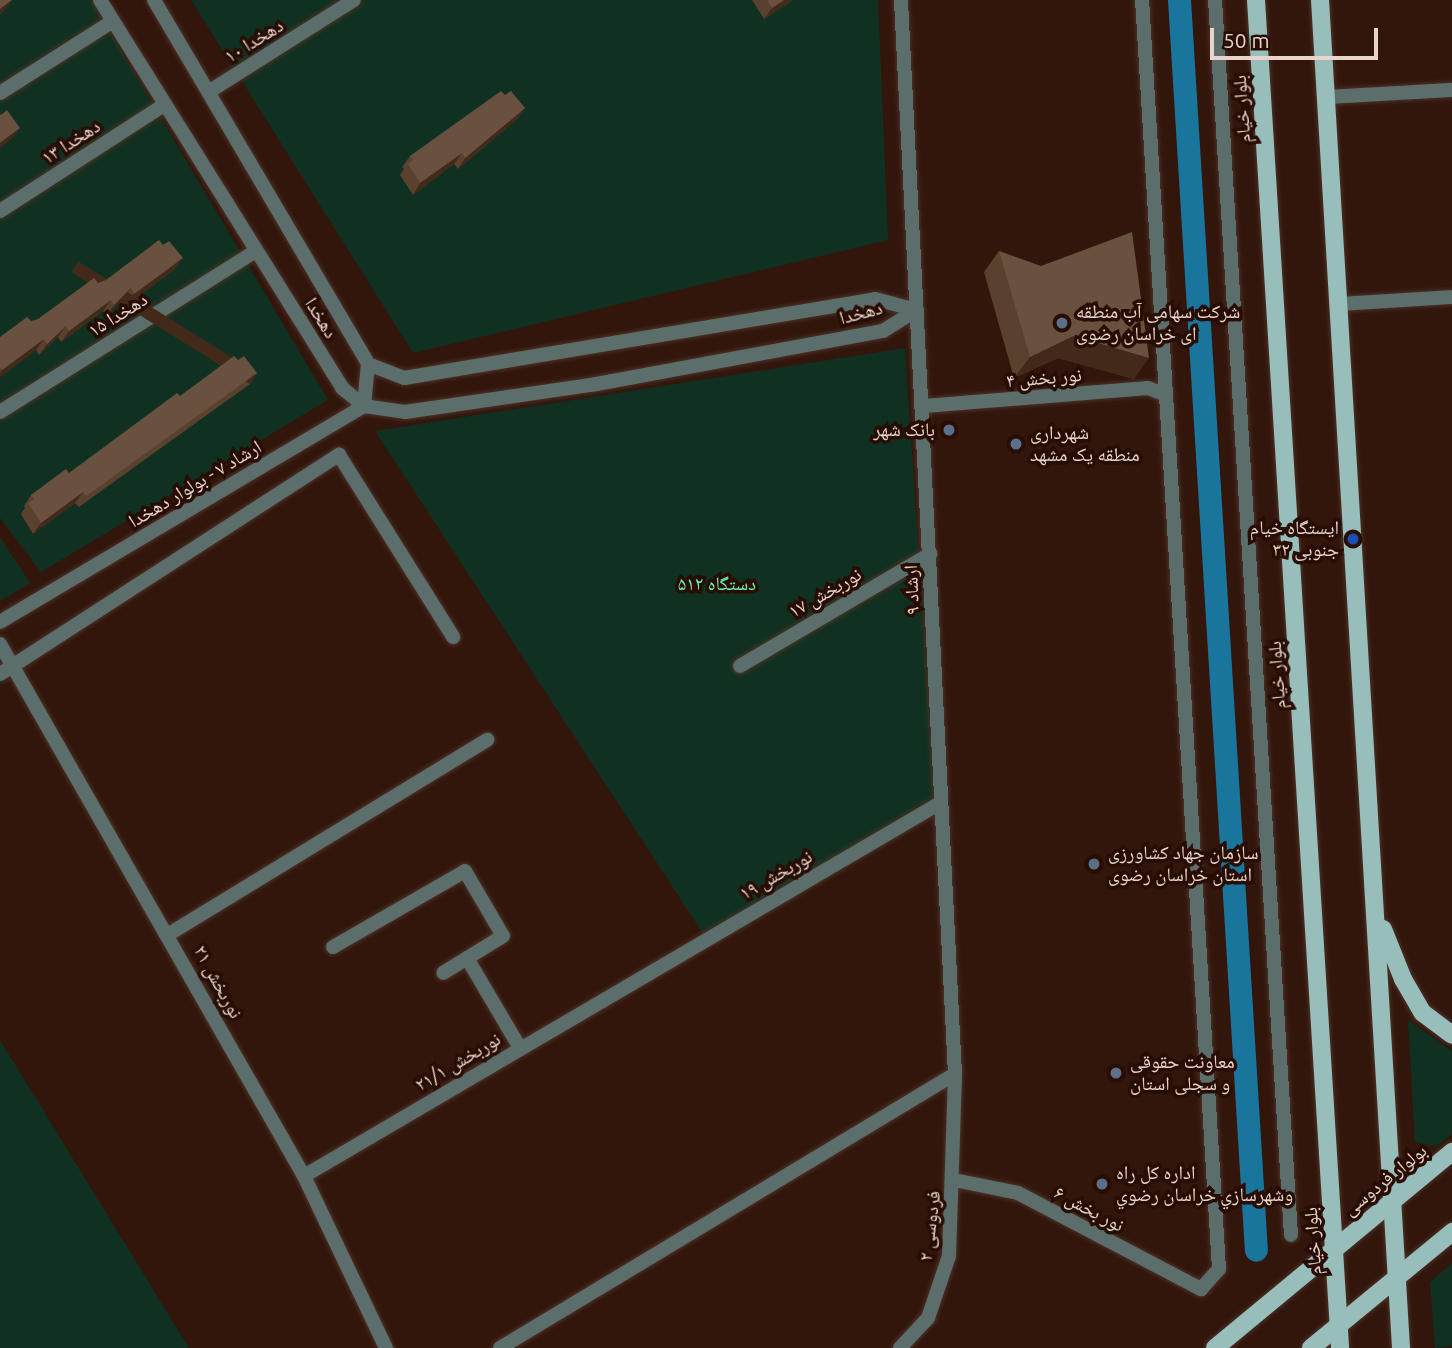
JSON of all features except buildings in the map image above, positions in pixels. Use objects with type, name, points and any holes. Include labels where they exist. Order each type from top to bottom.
[{"type":"main road","name":"بلوار خیام","points":[[1256,0],[1340,1348]]},
{"type":"main road","points":[[1320,0],[1401,1348]]},
{"type":"main road","points":[[1376,906],[1403,979],[1423,1013],[1452,1035]]},
{"type":"main road","name":"بولوار فردوسی","points":[[1215,1348],[1452,1152]]},
{"type":"main road","points":[[1311,1348],[1452,1232]]},
{"type":"street","name":"دهخدا","points":[[100,0],[342,388],[364,406],[405,412],[591,385],[883,331],[917,310]]},
{"type":"street","name":"دهخدا","points":[[154,0],[210,91],[368,364],[404,378],[875,299],[917,310]]},
{"type":"street","name":"دهخدا ۱۰","points":[[210,91],[354,0]]},
{"type":"street","name":"ارشاد ۹","points":[[901,0],[924,406],[940,803],[955,1074],[954,1180]]},
{"type":"street","points":[[1142,0],[1166,395]]},
{"type":"street","points":[[1215,0],[1291,1235]]},
{"type":"street","points":[[0,93],[113,21]]},
{"type":"street","points":[[1326,97],[1452,90]]},
{"type":"street","name":"دهخدا ۱۳","points":[[0,211],[164,104]]},
{"type":"street","name":"دهخدا ۱۵","points":[[0,412],[256,251]]},
{"type":"street","points":[[1338,304],[1452,298]]},
{"type":"street","points":[[364,406],[368,364]]},
{"type":"street","name":"نور بخش ۴","points":[[924,406],[1148,388],[1166,395]]},
{"type":"street","name":"نور بخش ۶","points":[[954,1180],[1018,1193],[1201,1289],[1219,1269],[1166,395]]},
{"type":"street","name":"ارشاد ۷ - بولوار دهخدا","points":[[4,619],[364,406]]},
{"type":"street","points":[[0,674],[339,455],[453,636]]},
{"type":"street","name":"نوربخش ۱۷","points":[[740,666],[930,554]]},
{"type":"street","name":"نوربخش ۲۱","points":[[0,644],[169,934],[304,1176],[386,1348]]},
{"type":"street","points":[[169,934],[487,740]]},
{"type":"street","name":"نوربخش ۱۹","points":[[631,982],[940,803]]},
{"type":"street","points":[[333,947],[465,871],[503,936],[443,974]]},
{"type":"street","points":[[467,958],[520,1048]]},
{"type":"street","name":"نوربخش ۲۱/۱","points":[[304,1176],[631,982]]},
{"type":"street","points":[[500,1348],[955,1074]]},
{"type":"street","name":"فردوسی ۲","points":[[900,1348],[928,1318],[949,1256],[954,1180]]},
{"type":"green space","points":[[0,0],[91,0],[328,400],[41,572],[0,518]]},
{"type":"green space","points":[[191,0],[878,0],[888,240],[413,353]]},
{"type":"green space","name":"۵۱۲ دستگاه","points":[[905,348],[935,797],[704,935],[375,431]]},
{"type":"green space","points":[[0,537],[30,583],[0,601]]},
{"type":"green space","points":[[1408,1020],[1452,1051],[1452,1134],[1436,1147],[1415,1142]]},
{"type":"green space","points":[[0,1040],[189,1348],[0,1348]]},
{"type":"green space","points":[[1452,1263],[1452,1346],[1435,1348],[1430,1282]]},
{"type":"waterway","points":[[1179,0],[1256,1250]]},
{"type":"place","name":"شرکت سهامی آب منطقه ای خراسان رضوی","points":[[1062,323]]},
{"type":"place","name":"بانک شهر","points":[[949,430]]},
{"type":"place","name":"شهرداری منطقه یک مشهد","points":[[1016,444]]},
{"type":"place","name":"ایستگاه خیام جنوبی ۳۲","points":[[1353,539]]},
{"type":"place","name":"سازمان جهاد کشاورزی استان خراسان رضوی","points":[[1094,864]]},
{"type":"place","name":"معاونت حقوقی و سجلی استان","points":[[1116,1073]]},
{"type":"place","name":"اداره كل راه وشهرسازي خراسان رضوي","points":[[1102,1184]]}]
